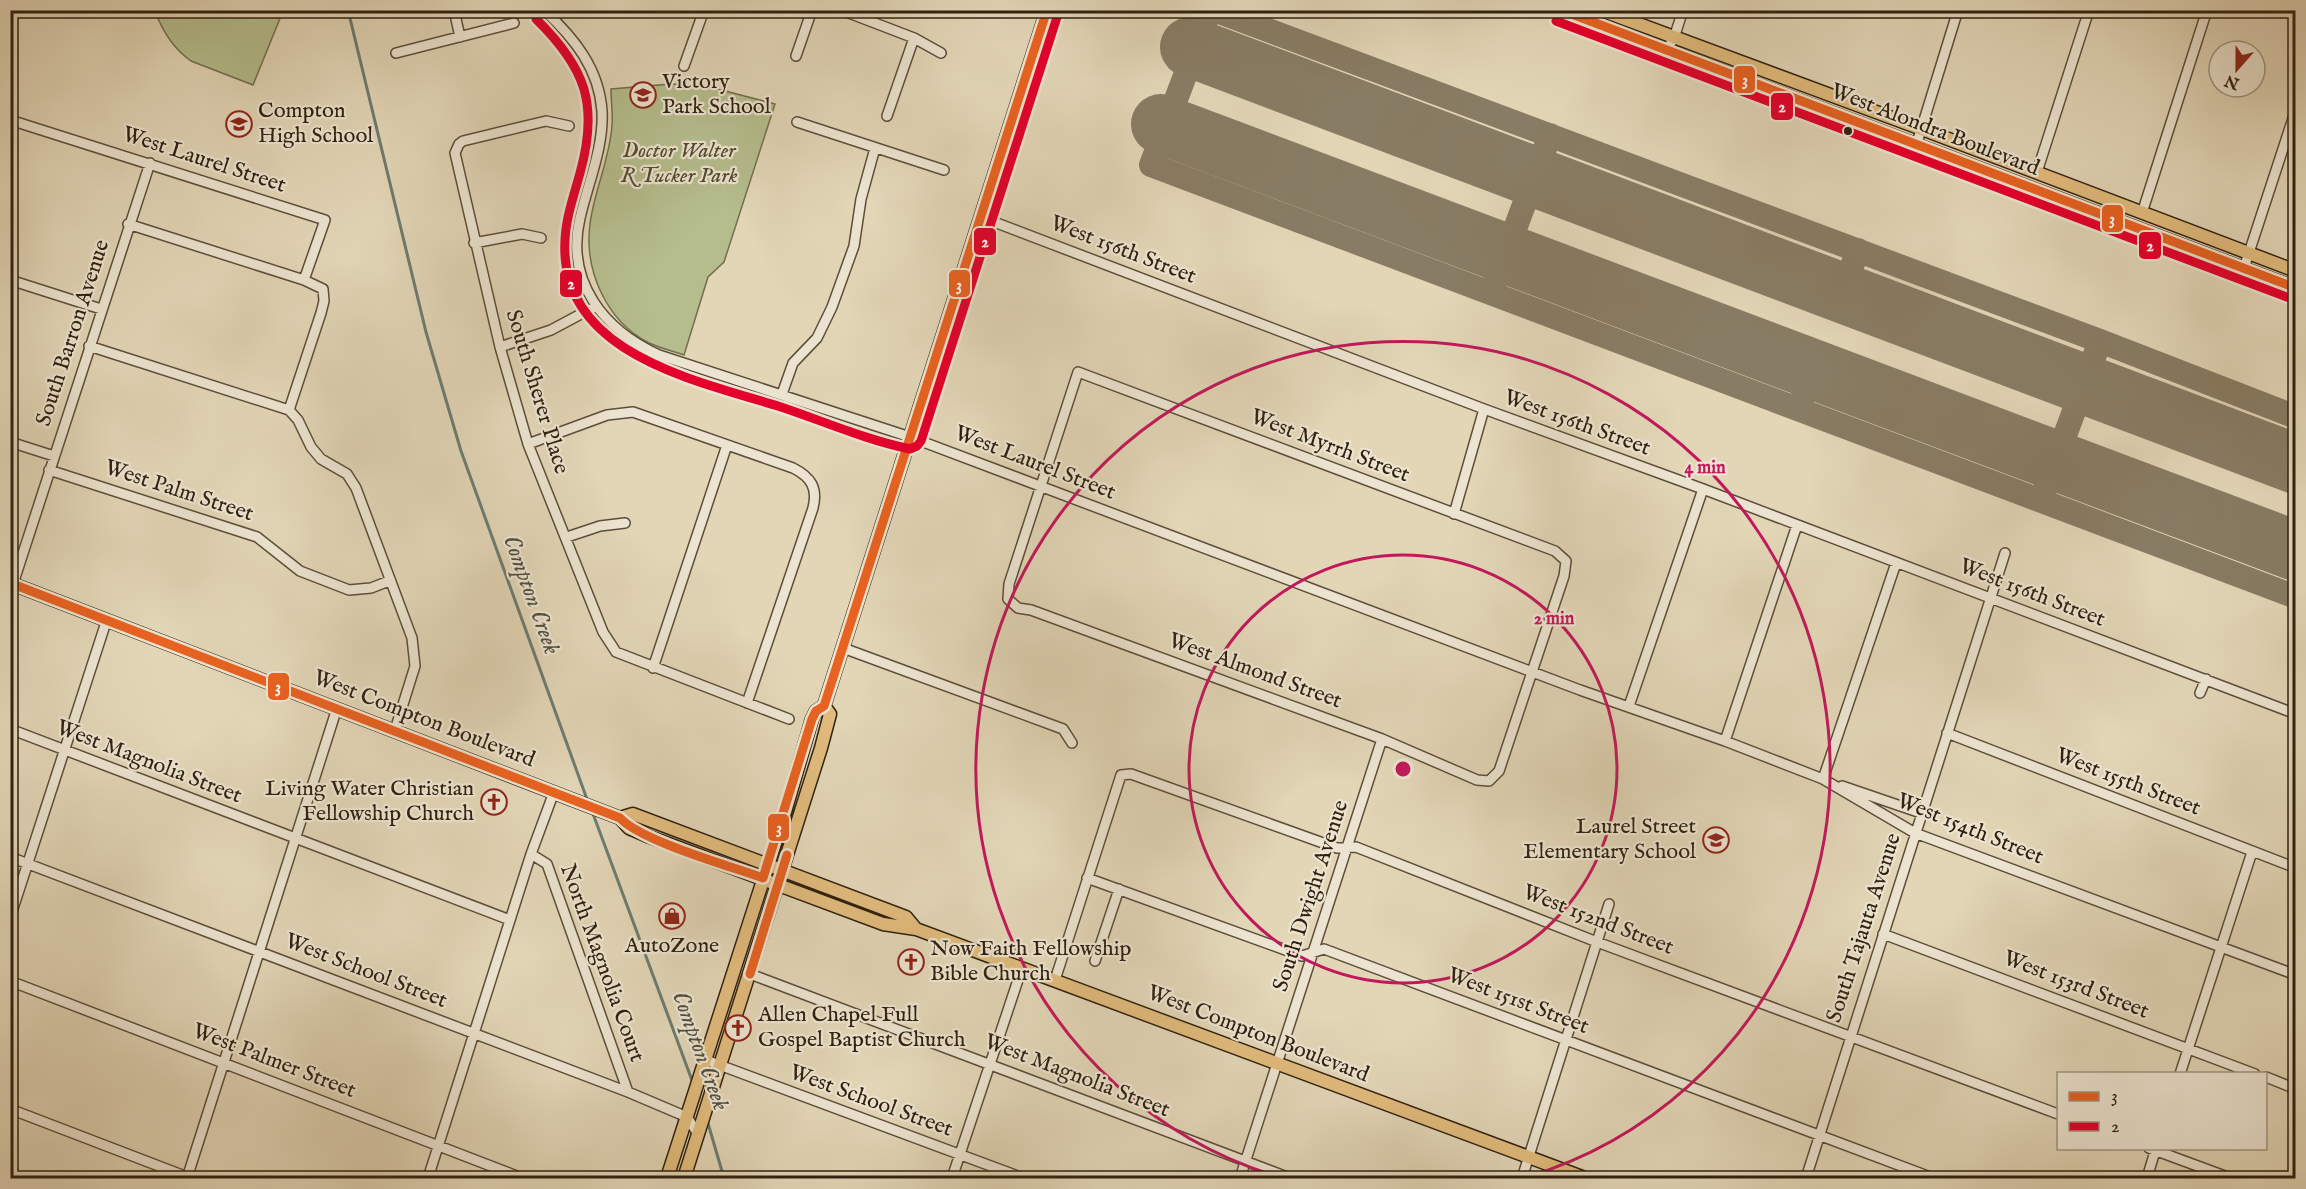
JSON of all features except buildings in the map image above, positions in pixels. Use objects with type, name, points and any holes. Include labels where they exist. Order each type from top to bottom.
[{"type":"main road","points":[[667,1179],[812,719],[816,711],[825,706],[1047,10]]},
{"type":"main road","name":"West Alondra Boulevard","points":[[1560,10],[2295,288]]},
{"type":"main road","name":"West Alondra Boulevard","points":[[1601,10],[2037,172],[2295,271]]},
{"type":"main road","name":"West Compton Boulevard","points":[[12,584],[606,812],[621,818],[629,828],[650,837],[883,924],[916,929],[1585,1179]]},
{"type":"main road","points":[[684,1179],[821,748],[830,714],[825,706]]},
{"type":"main road","name":"West Compton Boulevard","points":[[621,818],[633,814],[783,869],[906,917],[916,929]]},
{"type":"street","points":[[454,10],[460,37]]},
{"type":"street","points":[[500,347],[551,330],[594,307],[582,274],[578,236],[579,221],[598,147],[602,109],[584,54],[576,41],[544,10]]},
{"type":"street","points":[[684,66],[704,10]]},
{"type":"street","points":[[795,56],[812,10]]},
{"type":"street","points":[[841,10],[914,39],[941,53]]},
{"type":"street","points":[[1666,51],[1674,38],[1683,10]]},
{"type":"street","points":[[1916,146],[1958,10]]},
{"type":"street","points":[[2037,172],[2089,10]]},
{"type":"street","points":[[2142,213],[2207,10]]},
{"type":"street","points":[[396,53],[514,23]]},
{"type":"street","points":[[887,116],[914,39]]},
{"type":"street","points":[[2244,268],[2291,139],[2295,109]]},
{"type":"street","name":"West Laurel Street","points":[[10,120],[325,220],[304,280]]},
{"type":"street","name":"South Sherer Place","points":[[569,126],[546,121],[459,144],[455,153],[456,162],[500,347],[528,444],[609,644],[625,658],[653,668]]},
{"type":"street","points":[[797,122],[944,170]]},
{"type":"street","points":[[782,394],[793,363],[817,338],[831,310],[854,246],[861,199],[875,148]]},
{"type":"street","name":"South Barron Avenue","points":[[12,584],[128,224],[150,163]]},
{"type":"street","name":"West 156th Street","points":[[981,217],[2295,714]]},
{"type":"street","points":[[128,224],[304,280],[323,289],[324,302],[321,313],[289,410]]},
{"type":"street","points":[[474,243],[522,234],[541,238]]},
{"type":"street","points":[[10,280],[101,309]]},
{"type":"street","name":"West Laurel Street","points":[[594,307],[638,346],[659,356],[910,437],[1532,671]]},
{"type":"street","points":[[89,346],[289,410],[298,420],[311,447],[321,459],[347,474],[356,488],[416,653],[410,685],[395,730]]},
{"type":"street","name":"West Myrrh Street","points":[[1040,486],[1078,372],[1555,551],[1566,561],[1564,576],[1532,671]]},
{"type":"street","points":[[1454,514],[1484,409]]},
{"type":"street","points":[[528,444],[620,412],[648,416],[793,468],[803,473],[813,484],[815,493],[813,508],[747,703]]},
{"type":"street","points":[[10,442],[54,456]]},
{"type":"street","points":[[727,445],[653,668],[789,719]]},
{"type":"street","name":"West Palm Street","points":[[49,470],[257,537],[300,571],[349,590],[371,588],[389,581]]},
{"type":"street","points":[[813,484],[822,479]]},
{"type":"street","name":"West Almond Street","points":[[1040,486],[1009,584],[1008,599],[1018,608],[1031,610],[1382,739],[1477,780],[1489,781],[1499,771],[1532,671]]},
{"type":"street","points":[[1629,706],[1703,489]]},
{"type":"street","points":[[567,537],[600,526],[625,523]]},
{"type":"street","points":[[1725,741],[1797,525]]},
{"type":"street","name":"South Tajauta Avenue","points":[[1806,1179],[2005,553]]},
{"type":"street","points":[[1896,563],[1823,779],[1921,813]]},
{"type":"street","points":[[10,918],[107,619]]},
{"type":"street","points":[[843,648],[1063,729],[1072,743]]},
{"type":"street","name":"West 154th Street","points":[[1532,671],[1823,779],[1915,833],[2295,975]]},
{"type":"street","points":[[2200,693],[2206,679]]},
{"type":"street","points":[[10,1109],[189,1178],[337,708]]},
{"type":"street","name":"West Magnolia Street","points":[[10,729],[510,920]]},
{"type":"street","name":"West 155th Street","points":[[1947,733],[2295,868]]},
{"type":"street","name":"South Dwight Avenue","points":[[1240,1179],[1382,739]]},
{"type":"street","name":"West 152nd Street","points":[[1087,878],[1121,775],[1131,774],[1337,849],[1356,847],[1597,942],[2057,1114]]},
{"type":"street","points":[[428,1179],[531,854],[554,792]]},
{"type":"street","points":[[2181,1072],[2252,852]]},
{"type":"street","name":"North Magnolia Court","points":[[531,854],[547,864],[627,1092]]},
{"type":"street","name":"West School Street","points":[[10,857],[627,1092],[687,1117]]},
{"type":"street","points":[[1055,980],[1087,878]]},
{"type":"street","name":"West 151st Street","points":[[1087,878],[1302,956],[1324,949],[1933,1179]]},
{"type":"street","points":[[1095,962],[1119,889]]},
{"type":"street","points":[[1522,1179],[1610,904]]},
{"type":"street","name":"West 153rd Street","points":[[1883,934],[2250,1072]]},
{"type":"street","points":[[952,1179],[1022,968]]},
{"type":"street","name":"West Magnolia Street","points":[[750,974],[1290,1179]]},
{"type":"street","name":"West Palmer Street","points":[[10,981],[439,1144],[522,1179]]},
{"type":"street","name":"West School Street","points":[[705,1063],[720,1066],[1023,1179]]},
{"type":"street","points":[[2267,1078],[2295,1089]]},
{"type":"street","points":[[687,1117],[698,1134]]},
{"type":"street","points":[[2147,1179],[2154,1150]]},
{"type":"street","points":[[2157,1150],[2230,1179]]},
{"type":"green space","points":[[155,11],[283,11],[253,85],[191,61],[169,39]]},
{"type":"green space","name":"Doctor Walter R Tucker Park","points":[[671,84],[706,86],[775,104],[724,262],[708,277],[684,355],[649,343],[621,322],[601,292],[591,259],[589,241],[592,212],[611,138],[611,89]]},
{"type":"waterway","name":"Compton Creek","points":[[348,10],[426,332],[461,451],[588,802]]},
{"type":"waterway","name":"Compton Creek","points":[[592,811],[693,1083]]},
{"type":"waterway","name":"Compton Creek","points":[[707,1120],[724,1178]]},
{"type":"taxiway","points":[[1210,10],[1151,165],[2296,597]]},
{"type":"taxiway","points":[[1214,10],[2100,341],[2296,417]]},
{"type":"taxiway","points":[[1491,293],[1550,135]]},
{"type":"taxiway","points":[[1842,293],[1858,250]]},
{"type":"taxiway","points":[[2041,500],[2100,341]]},
{"type":"taxiway","points":[[1799,408],[1814,368]]},
{"type":"runway","points":[[1190,47],[2296,464]]},
{"type":"runway","points":[[1161,124],[2296,551]]},
{"type":"transit line","name":"3","points":[[10,583],[620,818],[631,827],[666,844],[763,878],[812,719],[816,711],[824,706],[1047,10]]},
{"type":"transit line","name":"3","points":[[1561,10],[2296,288]]},
{"type":"transit line","name":"2","points":[[536,19],[567,54],[577,71],[588,107],[586,149],[569,214],[565,240],[569,279],[585,311],[609,337],[641,357],[676,374],[784,408],[862,436],[910,449],[921,441],[1058,14]]},
{"type":"transit line","name":"2","points":[[1556,21],[2292,299]]},
{"type":"transit line","name":"3","points":[[750,974],[787,855]]},
{"type":"place","name":"Victory Park School","points":[[643,95]]},
{"type":"place","name":"Compton High School","points":[[239,124]]},
{"type":"place","name":"Living Water Christian Fellowship Church","points":[[494,802]]},
{"type":"place","name":"Laurel Street Elementary School","points":[[1716,840]]},
{"type":"place","name":"AutoZone","points":[[672,916]]},
{"type":"place","name":"Now Faith Fellowship Bible Church","points":[[911,962]]},
{"type":"place","name":"Allen Chapel Full Gospel Baptist Church","points":[[738,1028]]}]
